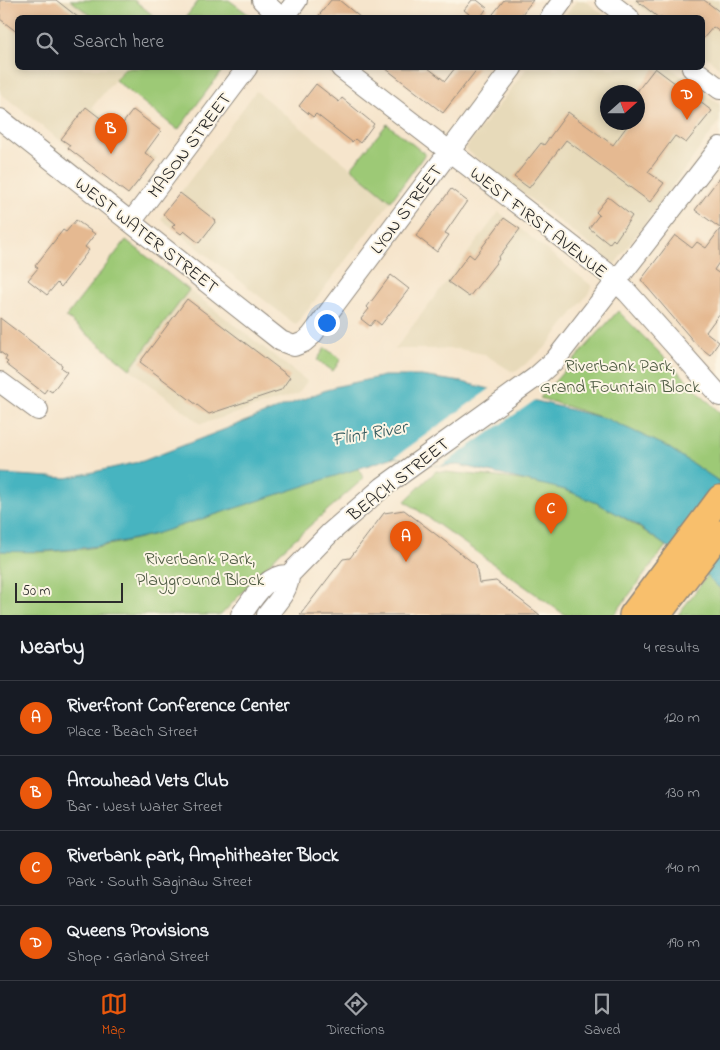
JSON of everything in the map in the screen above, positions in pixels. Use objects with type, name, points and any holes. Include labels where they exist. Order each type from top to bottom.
[{"type":"main road","points":[[632,615],[720,498]]},
{"type":"main road","points":[[658,615],[720,532]]},
{"type":"street","points":[[262,0],[279,15]]},
{"type":"street","points":[[284,15],[297,0]]},
{"type":"street","points":[[552,15],[563,0]]},
{"type":"street","points":[[606,0],[624,15]]},
{"type":"street","name":"MASON STREET","points":[[131,222],[245,70]]},
{"type":"street","name":"WEST FIRST AVENUE","points":[[344,70],[616,282],[720,396]]},
{"type":"street","name":"LYON STREET","points":[[297,346],[311,336],[510,70]]},
{"type":"street","points":[[695,70],[720,89]]},
{"type":"street","name":"WEST WATER STREET","points":[[0,118],[282,341],[291,346],[297,346]]},
{"type":"street","name":"BEACH STREET","points":[[241,615],[269,582],[279,576],[289,575],[350,516],[384,487],[542,372],[555,360],[720,147]]},
{"type":"street","points":[[0,382],[38,410]]},
{"type":"street","name":"BEACH STREET","points":[[267,615],[285,592],[289,575]]},
{"type":"shaded area","points":[[0,0],[70,0],[90,15],[15,15],[15,70],[123,70],[92,107],[157,158],[129,195],[0,93]]},
{"type":"shaded area","points":[[577,0],[584,0],[604,15],[566,15]]},
{"type":"shaded area","points":[[636,0],[720,0],[720,68],[705,56],[705,15],[651,15],[634,3]]},
{"type":"shaded area","points":[[525,70],[674,70],[720,105],[720,121],[615,264],[465,149]]},
{"type":"shaded area","points":[[256,91],[391,201],[296,325],[161,219]]},
{"type":"shaded area","points":[[499,212],[592,286],[588,294],[545,348],[517,371],[511,371],[484,354],[459,349],[395,349]]},
{"type":"shaded area","points":[[189,290],[307,381],[298,394],[201,424],[130,369]]},
{"type":"green space","points":[[70,0],[134,0],[153,15],[90,15]]},
{"type":"green space","points":[[199,0],[229,0],[249,15],[188,15]]},
{"type":"green space","points":[[123,70],[223,70],[178,130],[115,80]]},
{"type":"green space","points":[[387,124],[425,154],[391,201],[351,168]]},
{"type":"green space","points":[[126,240],[189,290],[130,369],[66,317]]},
{"type":"green space","name":"Riverbank Park, Grand Fountain Block","points":[[618,311],[720,413],[720,482],[666,446],[607,419],[540,398]]},
{"type":"green space","points":[[325,348],[341,359],[333,371],[317,360]]},
{"type":"green space","name":"Riverbank Park, Playground Block","points":[[359,468],[363,479],[279,553],[221,615],[0,615],[0,551],[45,552],[84,549],[120,543],[155,534]]},
{"type":"green space","points":[[436,471],[534,482],[565,490],[605,507],[666,546],[614,615],[565,615],[405,501]]},
{"type":"green space","points":[[707,576],[720,589],[720,615],[678,615]]},
{"type":"water","name":"Flint River","points":[[384,376],[421,376],[462,382],[607,419],[666,446],[720,482],[720,589],[707,576],[634,523],[597,503],[566,490],[459,465],[441,466],[394,457],[136,539],[78,549],[20,552],[0,551],[0,474],[67,478],[143,461],[334,387]]},
{"type":"pier","points":[[491,388],[537,399],[441,466],[395,457]]},
{"type":"building","points":[[0,0],[56,0],[75,15],[15,15],[15,31],[0,19]]},
{"type":"building","points":[[331,0],[339,0],[357,15],[319,15]]},
{"type":"building","points":[[472,0],[477,0],[487,8],[482,15],[470,15],[464,10]]},
{"type":"building","points":[[504,0],[533,0],[521,15],[492,15]]},
{"type":"building","points":[[636,0],[704,0],[720,12],[720,32],[713,27],[705,36],[705,15],[655,15]]},
{"type":"building","points":[[388,70],[431,70],[445,81],[453,70],[476,70],[443,113]]},
{"type":"building","points":[[653,70],[658,70],[712,111],[686,143],[675,136],[648,172],[664,183],[650,202],[566,140],[529,188],[514,177],[541,143],[544,145],[568,112],[613,145],[624,130],[645,130],[645,85],[642,85]]},
{"type":"building","points":[[316,84],[339,102],[342,98],[374,124],[360,143],[355,139],[352,142],[316,114],[313,117],[299,106]]},
{"type":"building","points":[[86,107],[117,131],[133,110],[161,131],[145,153],[155,160],[128,194],[68,148],[70,145],[61,139]]},
{"type":"building","points":[[720,177],[720,228],[695,210]]},
{"type":"building","points":[[451,189],[467,201],[445,233],[449,235],[437,252],[416,236]]},
{"type":"building","points":[[180,193],[216,221],[199,243],[184,231],[181,234],[172,227],[175,224],[163,214]]},
{"type":"building","points":[[608,197],[632,216],[615,241],[613,239],[609,244],[589,228],[599,215],[596,212]]},
{"type":"building","points":[[504,218],[520,229],[469,297],[448,282],[469,254],[474,258]]},
{"type":"building","points":[[76,220],[95,234],[85,247],[89,250],[61,287],[57,283],[47,295],[28,280],[38,268],[35,266],[63,230],[66,232]]},
{"type":"building","points":[[720,229],[720,261],[714,270],[720,274],[720,313],[706,332],[719,342],[710,355],[695,343],[641,280],[675,235],[692,248],[697,242],[706,248]]},
{"type":"building","points":[[391,275],[409,289],[381,325],[375,320],[370,326],[361,319],[369,309],[367,307]]},
{"type":"building","points":[[187,299],[290,377],[281,390],[209,414],[140,362]]},
{"type":"building","points":[[0,318],[62,365],[61,368],[67,372],[52,392],[47,389],[44,393],[6,364],[8,362],[5,360],[7,357],[0,352]]},
{"type":"building","points":[[404,510],[476,565],[479,583],[496,581],[540,615],[300,615],[343,559],[350,558],[384,513]]},
{"type":"place","name":"Queens Provisions","points":[[687,120]]},
{"type":"place","name":"Arrowhead Vets Club","points":[[111,154]]},
{"type":"place","name":"Riverbank park, Amphitheater Block","points":[[551,534]]},
{"type":"place","name":"Riverfront Conference Center","points":[[406,562]]}]
